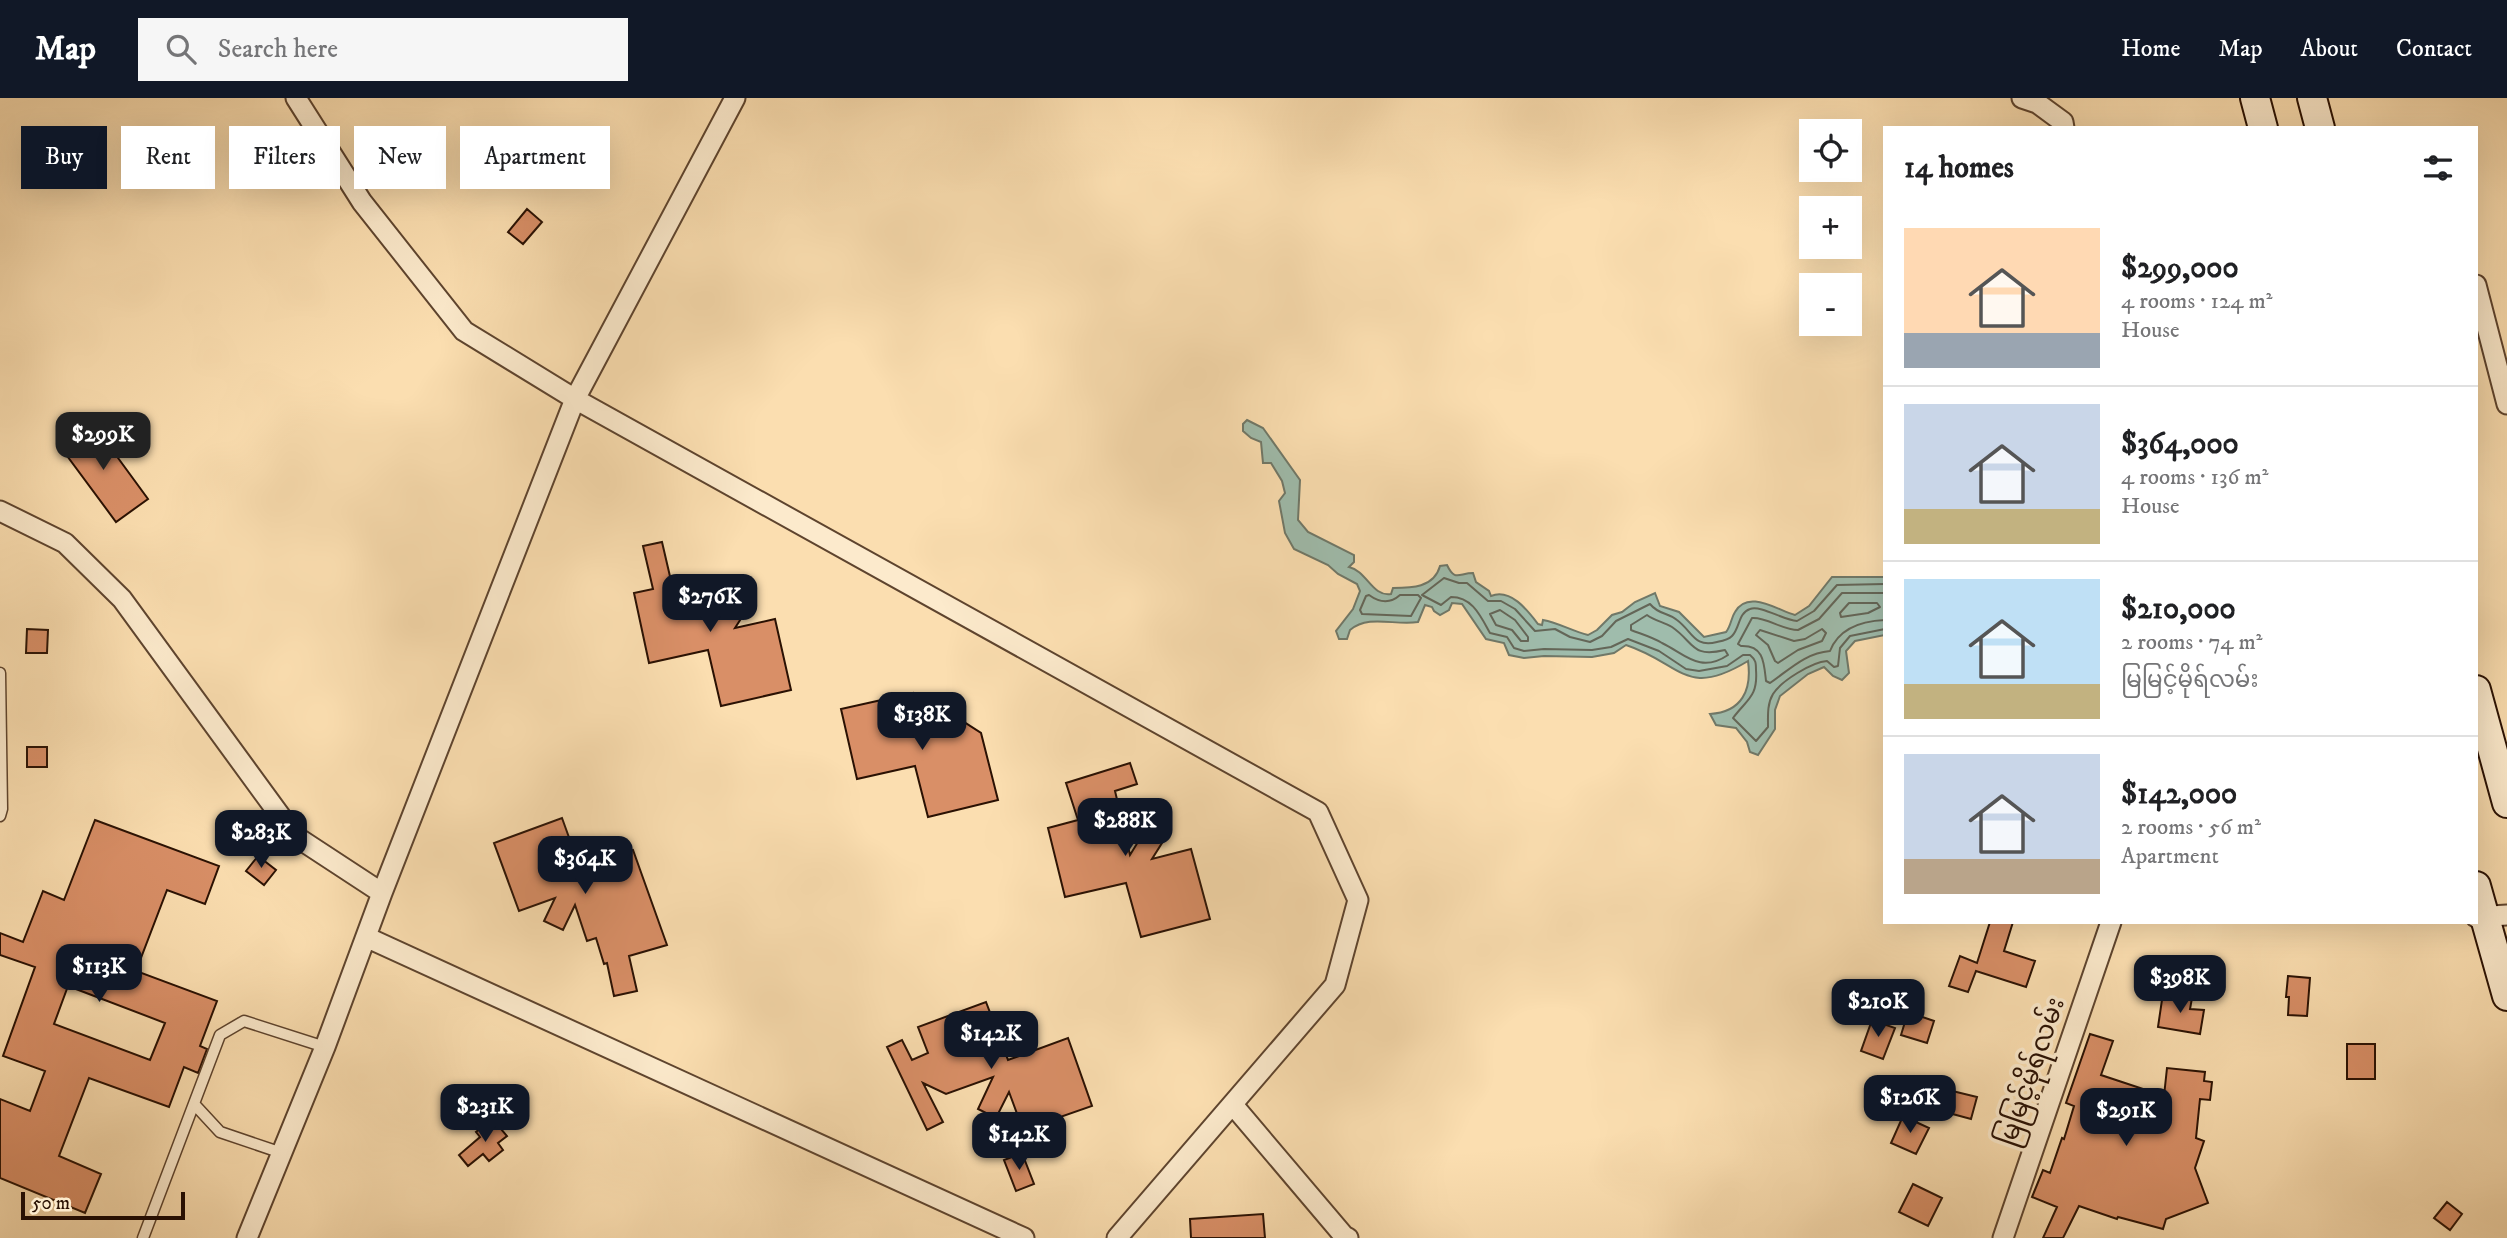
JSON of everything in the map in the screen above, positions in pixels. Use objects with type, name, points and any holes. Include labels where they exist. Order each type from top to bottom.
[{"type":"main road","points":[[2255,98],[2262,126]]},
{"type":"main road","points":[[2312,98],[2319,126]]},
{"type":"main road","points":[[2478,697],[2507,803]]},
{"type":"main road","points":[[2478,891],[2489,916],[2507,996]]},
{"type":"street","points":[[296,98],[362,202],[464,331],[575,399],[1318,812],[1357,900],[1335,985],[1117,1238]]},
{"type":"street","points":[[247,1238],[325,1047],[382,893],[575,399],[735,98]]},
{"type":"street","points":[[2030,100],[2063,122],[2064,126]]},
{"type":"street","points":[[2478,293],[2507,404]]},
{"type":"street","points":[[0,511],[65,543],[122,598],[295,836],[382,893]]},
{"type":"street","name":"မြမြင့်မိုရ်လမ်း","points":[[2003,1238],[2110,924]]},
{"type":"street","points":[[366,937],[1024,1238]]},
{"type":"street","points":[[1233,1105],[1348,1238]]},
{"type":"lane","points":[[0,673],[1,812]]},
{"type":"lane","points":[[143,1238],[220,1035],[244,1021],[325,1047]]},
{"type":"lane","points":[[195,1105],[220,1132],[282,1153]]},
{"type":"water","points":[[1247,420],[1263,428],[1300,480],[1298,520],[1308,532],[1354,555],[1354,562],[1349,567],[1384,594],[1391,594],[1393,588],[1427,583],[1433,579],[1440,566],[1447,565],[1455,575],[1473,573],[1476,582],[1489,591],[1491,596],[1498,594],[1512,598],[1524,607],[1538,624],[1542,625],[1543,620],[1588,635],[1612,615],[1655,593],[1660,606],[1679,612],[1704,637],[1726,632],[1735,612],[1747,602],[1763,603],[1795,615],[1809,606],[1832,577],[1883,577],[1883,635],[1855,641],[1846,651],[1849,673],[1842,680],[1824,667],[1808,674],[1780,696],[1775,710],[1775,729],[1758,755],[1750,752],[1747,742],[1736,728],[1716,725],[1710,714],[1730,709],[1742,698],[1748,681],[1748,661],[1727,672],[1697,678],[1626,645],[1614,653],[1592,657],[1524,658],[1509,655],[1504,643],[1486,639],[1462,604],[1452,603],[1449,610],[1440,615],[1432,607],[1425,605],[1418,622],[1374,621],[1357,625],[1350,630],[1347,639],[1339,639],[1336,631],[1353,609],[1360,591],[1357,584],[1328,565],[1294,549],[1285,533],[1279,501],[1285,493],[1282,481],[1271,463],[1263,463],[1261,442],[1243,431],[1243,424]]},
{"type":"building","points":[[527,209],[542,222],[523,244],[508,232]]},
{"type":"building","points":[[91,421],[148,499],[116,522],[59,445]]},
{"type":"building","points":[[662,542],[672,585],[706,578],[715,620],[734,592],[751,603],[735,628],[775,619],[791,690],[721,706],[708,650],[649,663],[634,593],[653,589],[643,546]]},
{"type":"building","points":[[27,629],[48,630],[47,653],[26,653]]},
{"type":"building","points":[[913,693],[922,733],[939,706],[981,733],[998,800],[928,817],[915,766],[857,779],[841,709]]},
{"type":"building","points":[[27,747],[47,747],[47,767],[27,767]]},
{"type":"building","points":[[1130,763],[1137,784],[1115,791],[1130,855],[1149,824],[1167,835],[1152,859],[1191,849],[1210,919],[1141,937],[1126,883],[1065,897],[1048,828],[1078,820],[1066,783]]},
{"type":"building","points":[[562,818],[580,868],[633,850],[667,945],[629,956],[637,991],[614,996],[607,963],[604,964],[596,938],[587,941],[575,905],[563,930],[544,921],[555,898],[519,911],[494,843]]},
{"type":"building","points":[[95,820],[219,866],[205,904],[167,890],[136,971],[217,1001],[200,1046],[207,1049],[198,1073],[184,1067],[169,1107],[89,1078],[59,1156],[101,1174],[85,1213],[0,1178],[0,1099],[30,1111],[45,1071],[3,1056],[35,967],[0,955],[0,933],[23,942],[43,891],[64,900]],"holes":[[[68,986],[165,1023],[150,1060],[54,1024]]]},
{"type":"building","points":[[258,856],[276,870],[264,885],[246,871]]},
{"type":"building","points":[[1989,924],[2012,924],[2004,951],[2035,961],[2026,987],[1976,971],[1968,992],[1949,986],[1960,956],[1977,963]]},
{"type":"building","points":[[2288,976],[2310,978],[2307,1016],[2288,1015]]},
{"type":"building","points":[[2163,993],[2192,998],[2190,1009],[2204,1010],[2200,1034],[2158,1027]]},
{"type":"building","points":[[986,1002],[1008,1060],[1068,1038],[1092,1106],[1023,1130],[1009,1092],[996,1118],[978,1109],[993,1077],[946,1094],[923,1083],[943,1122],[927,1130],[887,1047],[902,1040],[912,1060],[928,1053],[918,1027]]},
{"type":"building","points":[[1908,1012],[1934,1021],[1927,1043],[1901,1035]]},
{"type":"building","points":[[1872,1020],[1895,1028],[1883,1059],[1861,1051]]},
{"type":"building","points":[[2090,1034],[2113,1041],[2101,1075],[2164,1096],[2167,1068],[2205,1072],[2204,1081],[2212,1082],[2210,1100],[2200,1099],[2196,1138],[2204,1141],[2195,1168],[2208,1203],[2166,1219],[2163,1229],[2118,1217],[2117,1219],[2079,1206],[2063,1238],[2043,1238],[2057,1207],[2032,1197],[2043,1170],[2050,1173],[2062,1138],[2064,1139],[2074,1106],[2066,1103]]},
{"type":"building","points":[[2347,1044],[2375,1044],[2375,1079],[2347,1079]]},
{"type":"building","points":[[1940,1088],[1977,1097],[1971,1119],[1934,1109]]},
{"type":"building","points":[[1903,1116],[1929,1128],[1916,1154],[1891,1143]]},
{"type":"building","points":[[489,1122],[492,1126],[496,1123],[507,1136],[498,1143],[503,1150],[489,1161],[483,1154],[468,1166],[459,1155],[480,1137],[476,1132]]},
{"type":"building","points":[[1022,1153],[1034,1184],[1016,1191],[1004,1160]]},
{"type":"building","points":[[1913,1184],[1942,1198],[1928,1226],[1899,1212]]},
{"type":"building","points":[[2447,1202],[2462,1214],[2450,1230],[2434,1218]]},
{"type":"building","points":[[1263,1214],[1265,1238],[1191,1238],[1190,1219]]}]
